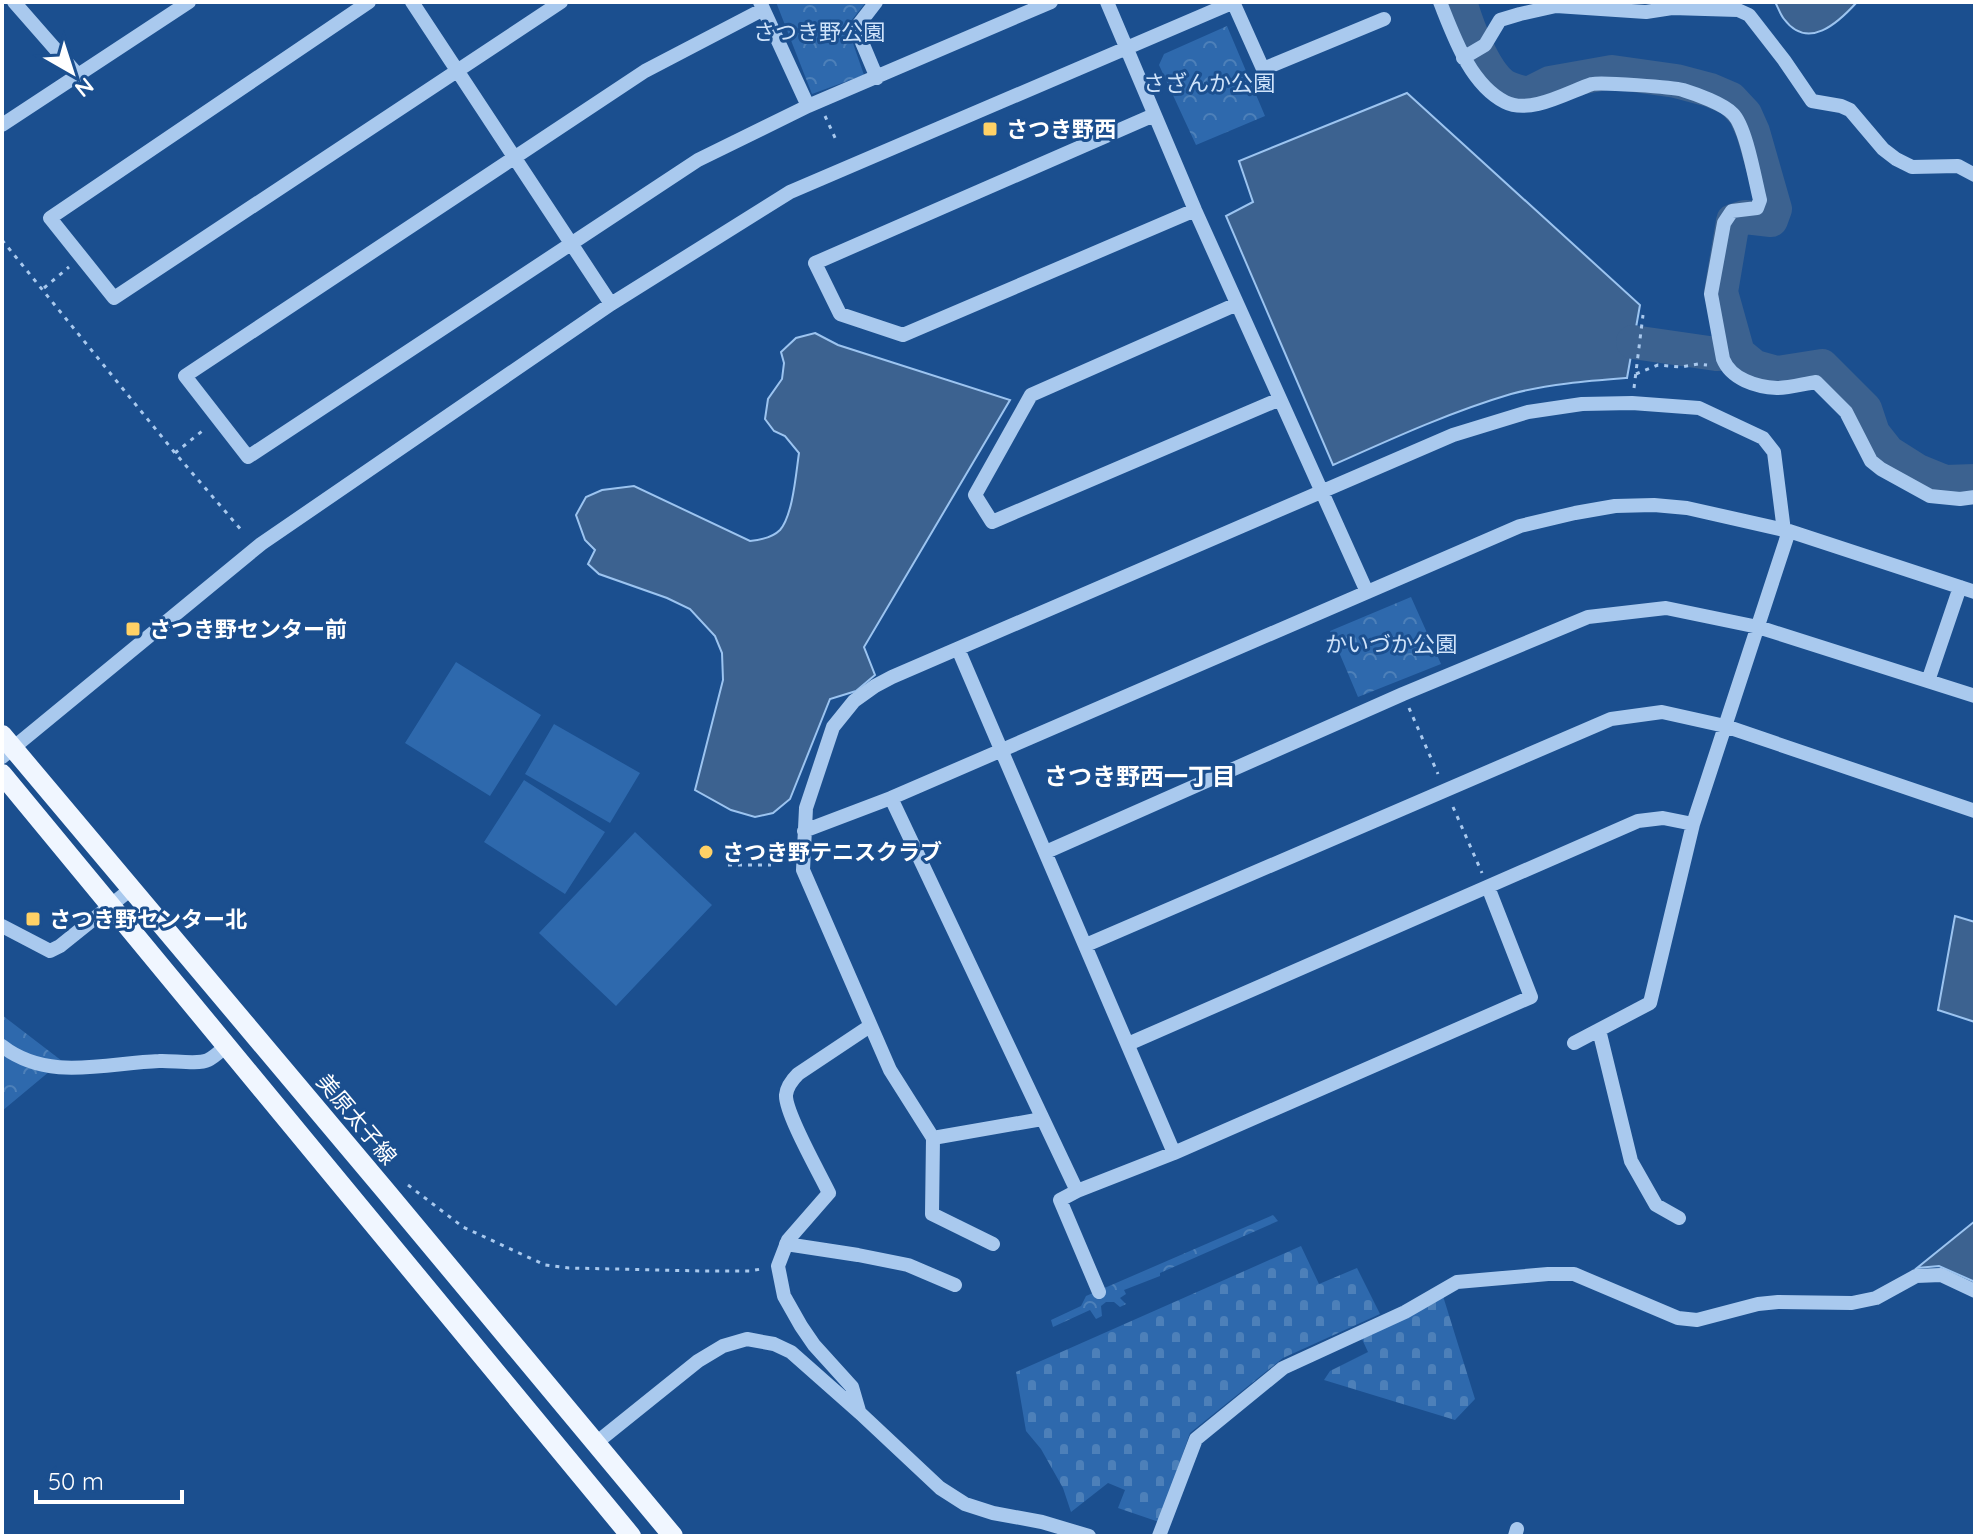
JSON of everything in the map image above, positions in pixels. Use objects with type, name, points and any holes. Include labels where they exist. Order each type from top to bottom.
[{"type":"main road","name":"美原太子線","points":[[6,747],[131,889],[673,1536]]},
{"type":"main road","points":[[2,774],[631,1536]]},
{"type":"street","points":[[14,2],[78,75]]},
{"type":"street","points":[[2,125],[189,2]]},
{"type":"street","points":[[369,2],[50,218],[114,298],[458,70],[552,4]]},
{"type":"street","points":[[412,2],[611,304]]},
{"type":"street","points":[[876,2],[856,28],[877,78]]},
{"type":"street","points":[[814,104],[761,6],[645,71],[185,376],[248,457],[698,160],[814,104],[1051,2]]},
{"type":"street","points":[[1107,2],[1195,210],[1367,592]]},
{"type":"street","points":[[6,747],[261,544],[611,304],[790,192],[1234,2],[1263,69],[1384,19]]},
{"type":"street","points":[[1440,2],[1463,58],[1491,94],[1508,105],[1532,106],[1596,83],[1681,90],[1716,103],[1732,113],[1741,128],[1760,200],[1757,208],[1732,211],[1724,223],[1711,294],[1723,357],[1738,377],[1762,386],[1780,388],[1816,382],[1846,412],[1871,461],[1881,469],[1930,496],[1975,497]]},
{"type":"street","points":[[1463,58],[1485,45],[1500,20],[1556,6],[1646,12],[1672,8],[1738,10],[1749,15],[1812,101],[1850,110],[1883,149],[1912,167],[1958,166],[1975,175]]},
{"type":"street","points":[[1154,115],[815,263],[840,314],[903,335],[1195,210]]},
{"type":"street","points":[[1237,304],[1031,395],[975,495],[992,522],[1280,399]]},
{"type":"street","points":[[993,1244],[932,1214],[933,1138],[890,1070],[803,870],[806,808],[833,727],[854,701],[892,677],[1453,435],[1528,412],[1582,404],[1632,403],[1699,408],[1763,438],[1774,452],[1787,531],[1693,824],[1650,1003],[1574,1043]]},
{"type":"street","points":[[804,831],[891,798],[1520,526],[1575,513],[1615,506],[1687,508],[1787,531],[1975,592]]},
{"type":"street","points":[[1928,681],[1960,587]]},
{"type":"street","points":[[1046,852],[1403,694],[1588,617],[1666,608],[1758,627],[1975,696]]},
{"type":"street","points":[[958,649],[1174,1153]]},
{"type":"street","points":[[1086,945],[1611,719],[1662,712],[1725,726],[1975,811]]},
{"type":"street","points":[[891,798],[1077,1191]]},
{"type":"street","points":[[1128,1044],[1638,821],[1663,818],[1693,824]]},
{"type":"street","points":[[1099,1292],[1060,1200],[1531,997],[1488,887]]},
{"type":"street","points":[[2,926],[50,951],[131,889]]},
{"type":"street","points":[[860,1413],[852,1387],[814,1345],[784,1296],[778,1266],[786,1244],[829,1193],[790,1111],[786,1096],[790,1082],[870,1026]]},
{"type":"street","points":[[1599,1030],[1631,1161],[1656,1205],[1679,1218]]},
{"type":"street","points":[[2,1046],[34,1063],[61,1068],[132,1062],[206,1062],[227,1045]]},
{"type":"street","points":[[933,1138],[1042,1119]]},
{"type":"street","points":[[786,1244],[908,1265],[955,1285]]},
{"type":"street","points":[[1159,1536],[1196,1439],[1283,1368],[1405,1312],[1457,1282],[1574,1274],[1678,1318],[1697,1320],[1758,1304],[1852,1303],[1876,1298],[1916,1276],[1941,1275],[1975,1291]]},
{"type":"street","points":[[596,1443],[698,1361],[723,1346],[747,1339],[774,1344],[791,1352],[940,1488],[965,1504],[1089,1536]]},
{"type":"path","points":[[814,104],[837,142]]},
{"type":"path","points":[[2,240],[243,532]]},
{"type":"path","points":[[42,289],[72,265]]},
{"type":"path","points":[[1643,315],[1636,373],[1658,365],[1681,367],[1723,357]]},
{"type":"path","points":[[175,453],[208,427]]},
{"type":"path","points":[[728,865],[771,865]]},
{"type":"path","points":[[384,1189],[401,1179],[463,1227],[545,1265],[703,1271],[750,1271],[778,1266]]},
{"type":"green space","name":"さつき野公園","points":[[776,2],[866,2],[847,26],[864,75],[812,94]]},
{"type":"green space","name":"さざんか公園","points":[[1227,26],[1265,116],[1196,145],[1159,65],[1164,54]]},
{"type":"green space","name":"かいづか公園","points":[[1411,597],[1441,664],[1358,697],[1330,631]]},
{"type":"green space","points":[[456,662],[541,715],[490,796],[405,743]]},
{"type":"green space","points":[[554,724],[640,773],[610,823],[525,774]]},
{"type":"green space","points":[[524,780],[605,832],[565,894],[484,842]]},
{"type":"green space","points":[[635,832],[712,905],[616,1006],[539,933]]},
{"type":"green space","points":[[2,1015],[62,1061],[2,1111]]},
{"type":"green space","points":[[1273,1215],[1278,1221],[1124,1290],[1126,1294],[1120,1298],[1126,1304],[1120,1307],[1114,1302],[1106,1302],[1101,1306],[1102,1316],[1096,1319],[1090,1310],[1053,1327],[1051,1320],[1081,1306],[1086,1296]]},
{"type":"green space","points":[[1301,1246],[1319,1284],[1357,1268],[1380,1314],[1283,1358],[1190,1433],[1159,1522],[1118,1508],[1125,1490],[1108,1483],[1071,1512],[1063,1488],[1041,1449],[1026,1431],[1016,1372]]},
{"type":"green space","points":[[1443,1296],[1475,1399],[1455,1420],[1324,1380],[1330,1371],[1368,1352],[1361,1337]]},
{"type":"shaded area","points":[[1775,2],[1857,2],[1832,25],[1813,33],[1803,33],[1783,17]]},
{"type":"shaded area","points":[[1407,93],[1640,305],[1627,378],[1554,385],[1511,394],[1443,418],[1333,465],[1226,216],[1253,202],[1239,161]]},
{"type":"shaded area","points":[[815,333],[838,345],[1010,400],[864,647],[875,675],[856,691],[830,699],[790,799],[773,813],[755,817],[731,810],[695,790],[723,680],[722,653],[715,636],[690,609],[599,574],[588,564],[595,550],[585,540],[576,515],[586,497],[602,490],[634,486],[750,541],[777,533],[791,504],[799,453],[765,419],[768,399],[782,379],[784,363],[781,352],[796,338]]},
{"type":"shaded area","points":[[1955,916],[1975,922],[1975,1022],[1938,1010]]},
{"type":"shaded area","points":[[1975,1221],[1975,1282],[1939,1266],[1917,1268]]},
{"type":"waterway","points":[[1460,2],[1471,35],[1489,70],[1512,90],[1528,94],[1550,83],[1612,72],[1676,81],[1731,99],[1745,114],[1753,132],[1775,209],[1771,220],[1745,217],[1733,221],[1721,292],[1738,353],[1755,367],[1777,373],[1822,366],[1865,409],[1873,433],[1888,452],[1918,471],[1945,482],[1975,481]]},
{"type":"waterway","points":[[1633,342],[1716,354],[1738,353]]},
{"type":"place","name":"さつき野西","points":[[990,129]]},
{"type":"place","name":"さつき野センター前","points":[[133,629]]},
{"type":"place","name":"さつき野テニスクラブ","points":[[706,852]]},
{"type":"place","name":"さつき野センター北","points":[[33,919]]},
{"type":"district","name":"さつき野西一丁目","points":[[1140,776]]}]
